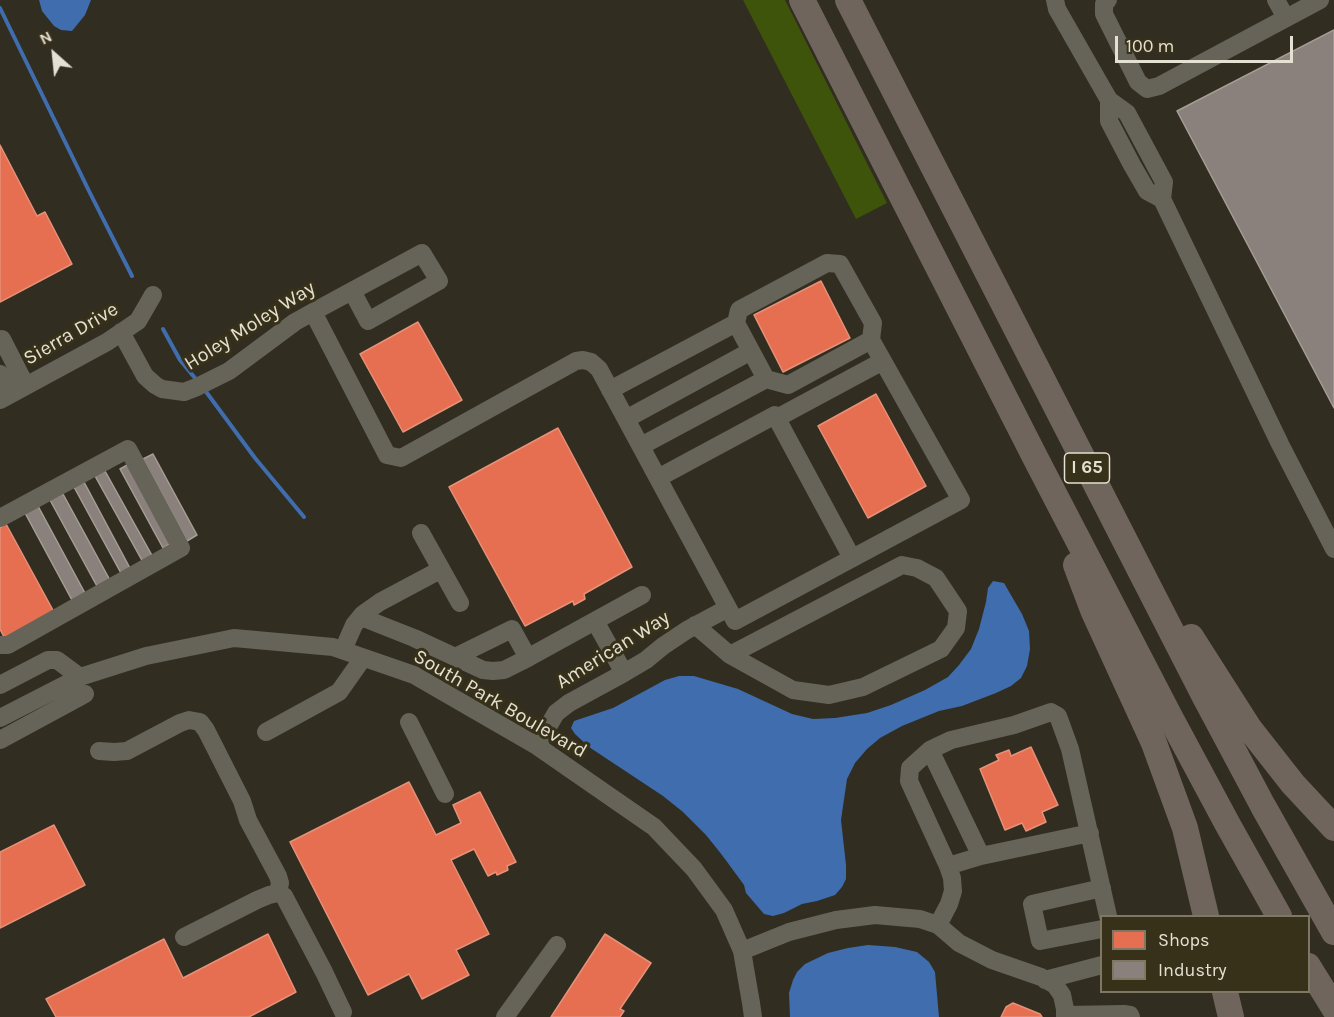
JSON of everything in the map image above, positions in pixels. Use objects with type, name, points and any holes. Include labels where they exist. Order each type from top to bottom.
[{"type":"highway","name":"I 65","points":[[802,0],[1037,461],[1217,805],[1279,915]]},
{"type":"highway","name":"I 65","points":[[848,0],[1263,806],[1334,932]]},
{"type":"highway","points":[[1037,461],[1093,610],[1154,743],[1185,828],[1206,915]]},
{"type":"highway","points":[[1099,491],[1249,728],[1293,784],[1334,828]]},
{"type":"highway","points":[[1310,969],[1334,1008]]},
{"type":"highway","points":[[1225,993],[1231,1017]]},
{"type":"street","points":[[1055,0],[1057,9],[1109,100],[1127,113],[1164,182],[1162,199],[1280,444],[1334,549]]},
{"type":"street","points":[[1108,0],[1104,4],[1104,14],[1138,82],[1147,89],[1159,86],[1320,0]]},
{"type":"street","points":[[1276,0],[1286,18]]},
{"type":"street","name":"Holey Moley Way","points":[[121,332],[145,376],[162,389],[184,392],[229,371],[312,312],[423,253],[439,281],[368,321],[352,291]]},
{"type":"street","points":[[312,312],[387,455],[400,458],[576,361],[591,362],[599,369],[735,621],[961,500],[871,340],[873,323],[840,264],[826,262],[738,310],[736,323],[766,379]]},
{"type":"street","name":"Sierra Drive","points":[[12,393],[106,342],[138,321],[153,295]]},
{"type":"street","points":[[610,390],[736,323]]},
{"type":"street","points":[[2,339],[12,393]]},
{"type":"street","points":[[641,446],[766,379],[788,385],[871,340]]},
{"type":"street","points":[[626,418],[751,351]]},
{"type":"street","points":[[777,418],[883,361]]},
{"type":"street","points":[[0,374],[12,393]]},
{"type":"street","points":[[658,478],[776,415],[852,558]]},
{"type":"street","points":[[0,518],[128,449],[181,548],[8,645],[0,645]]},
{"type":"street","points":[[421,533],[460,603]]},
{"type":"street","points":[[695,625],[730,655],[793,690],[830,695],[863,687],[941,649],[956,628],[958,611],[936,578],[917,568],[902,565],[730,655]]},
{"type":"street","points":[[343,650],[354,625],[361,617],[380,602],[440,570]]},
{"type":"street","points":[[361,617],[414,638],[483,670],[493,671],[504,670],[528,658],[642,595]]},
{"type":"street","name":"American Way","points":[[537,746],[556,713],[569,703],[646,660],[695,625],[728,608]]},
{"type":"street","points":[[595,621],[624,673]]},
{"type":"street","points":[[455,657],[512,629],[528,658]]},
{"type":"street","name":"South Park Boulevard","points":[[0,718],[146,656],[234,638],[333,647],[414,675],[537,746],[654,827],[694,869],[724,910],[742,951],[753,1017]]},
{"type":"street","points":[[266,732],[339,692],[363,658]]},
{"type":"street","points":[[0,685],[48,660],[57,660],[82,685]]},
{"type":"street","name":"South Park Boulevard","points":[[0,740],[82,685]]},
{"type":"street","points":[[938,925],[953,891],[952,878],[909,781],[910,768],[930,750],[951,740],[1014,725],[1051,712],[1058,716],[1070,749],[1108,915]]},
{"type":"street","points":[[99,751],[127,752],[180,723],[189,720],[200,722],[243,801],[248,820],[278,876],[280,883],[278,893]]},
{"type":"street","points":[[409,722],[445,794]]},
{"type":"street","points":[[930,750],[981,856]]},
{"type":"street","points":[[948,866],[981,856],[1090,833]]},
{"type":"street","points":[[1100,929],[1040,941],[1032,904],[1102,888]]},
{"type":"street","points":[[184,937],[257,900],[278,893],[284,896],[343,1012]]},
{"type":"street","points":[[742,951],[789,933],[836,920],[875,915],[920,919],[938,925],[959,943],[993,960],[1055,985],[1062,995],[1065,1016],[1124,1014],[1131,1017]]},
{"type":"street","points":[[506,1017],[556,945]]},
{"type":"street","points":[[1046,980],[1100,965]]},
{"type":"green space","points":[[743,0],[785,0],[887,203],[856,219]]},
{"type":"water","points":[[39,0],[91,0],[85,15],[72,31],[61,30],[54,26],[42,11]]},
{"type":"water","points":[[993,581],[1004,583],[1029,631],[1030,649],[1027,666],[1021,678],[996,693],[962,706],[939,711],[902,726],[880,738],[867,749],[855,763],[847,779],[841,820],[846,865],[846,879],[842,887],[835,895],[802,904],[784,913],[773,916],[764,914],[746,893],[744,885],[722,855],[683,812],[589,747],[571,728],[574,721],[613,708],[665,680],[679,676],[694,676],[738,689],[792,714],[813,719],[867,713],[891,705],[948,677],[959,665],[971,649],[979,629],[988,588]]},
{"type":"water","points":[[868,945],[895,947],[917,952],[929,962],[935,972],[939,1017],[790,1017],[789,993],[797,972],[805,964],[828,953]]},
{"type":"building: Shops","points":[[0,145],[37,216],[45,212],[72,264],[0,302]]},
{"type":"building: Shops","points":[[821,281],[850,338],[783,372],[754,315]]},
{"type":"building: Shops","points":[[418,322],[462,400],[403,432],[360,354]]},
{"type":"building: Shops","points":[[876,394],[926,486],[868,518],[818,426]]},
{"type":"building: Shops","points":[[558,428],[632,567],[584,594],[585,599],[574,605],[573,601],[525,626],[449,487]]},
{"type":"building: Shops","points":[[6,524],[54,612],[5,639],[0,629],[0,528]]},
{"type":"building: Shops","points":[[1031,747],[1058,805],[1042,812],[1046,822],[1026,831],[1022,823],[1005,830],[980,769],[999,760],[996,755],[1009,750],[1011,756]]},
{"type":"building: Shops","points":[[409,782],[436,835],[461,823],[453,805],[480,792],[516,862],[507,866],[508,870],[488,876],[474,849],[451,860],[489,934],[456,950],[469,975],[422,999],[409,974],[368,995],[290,842]]},
{"type":"building: Shops","points":[[54,825],[85,885],[0,928],[0,852]]},
{"type":"building: Shops","points":[[268,934],[296,992],[249,1017],[56,1017],[46,999],[164,939],[183,978]]},
{"type":"building: Shops","points":[[605,934],[651,963],[620,1009],[624,1011],[620,1017],[551,1017]]},
{"type":"building: Shops","points":[[1013,1003],[1040,1014],[1042,1017],[1001,1017],[1006,1007]]},
{"type":"building: Industry","points":[[1334,30],[1334,408],[1177,111]]},
{"type":"building: Industry","points":[[153,454],[197,535],[187,541],[143,459]]},
{"type":"building: Industry","points":[[129,464],[173,542],[163,548],[120,469]]},
{"type":"building: Industry","points":[[105,471],[154,559],[144,564],[95,476]]},
{"type":"building: Industry","points":[[84,482],[131,570],[122,575],[74,487]]},
{"type":"building: Industry","points":[[63,494],[111,582],[98,588],[50,500]]},
{"type":"building: Industry","points":[[38,506],[86,595],[73,602],[25,513]]},
{"type":"waterway","points":[[0,8],[132,276]]},
{"type":"waterway","points":[[163,329],[180,360],[195,378]]},
{"type":"waterway","points":[[204,389],[255,458],[304,517]]}]
